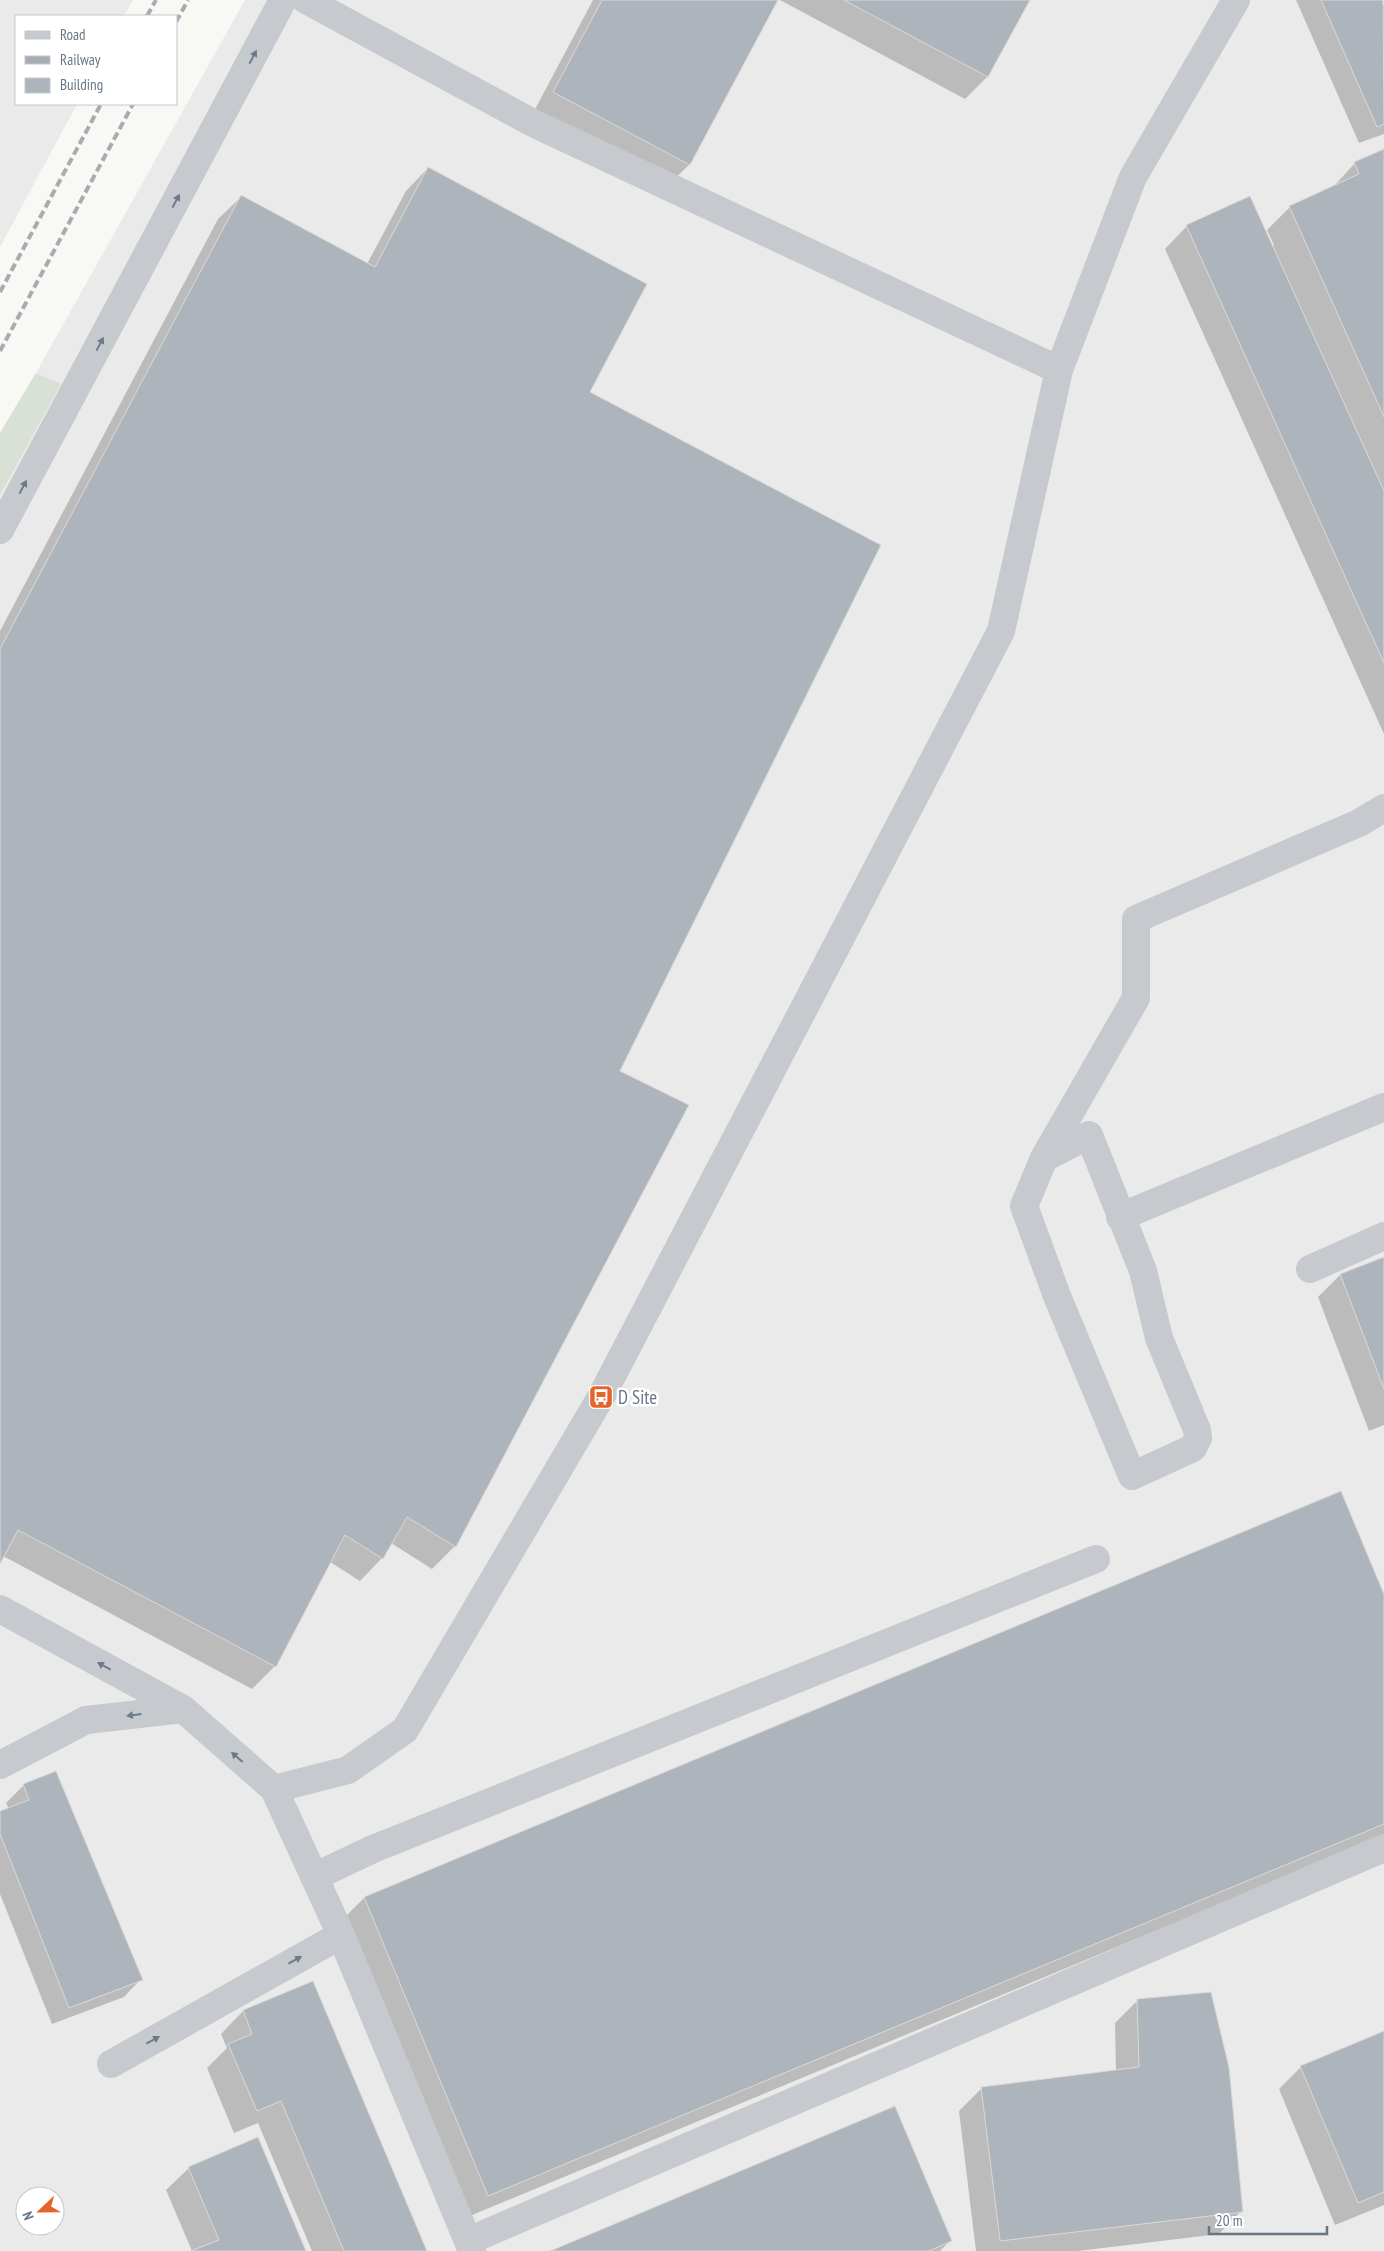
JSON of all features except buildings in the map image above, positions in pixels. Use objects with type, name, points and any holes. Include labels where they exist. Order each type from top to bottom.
[{"type":"lane","points":[[0,530],[283,0]]},
{"type":"lane","points":[[306,0],[533,123],[1060,370]]},
{"type":"lane","points":[[274,1789],[348,1770],[405,1730],[601,1396],[1001,631],[1060,370],[1133,177],[1236,0]]},
{"type":"lane","points":[[1044,1158],[1089,1136],[1143,1271],[1159,1338],[1197,1430],[1198,1438],[1193,1448],[1132,1476],[1057,1296],[1024,1206],[1044,1158],[1136,998],[1136,919],[1359,822],[1384,808]]},
{"type":"lane","points":[[1120,1217],[1384,1107]]},
{"type":"lane","points":[[1310,1269],[1384,1236]]},
{"type":"lane","points":[[314,1877],[373,1849],[1096,1559]]},
{"type":"lane","points":[[0,1609],[183,1709],[274,1789],[341,1935],[470,2246],[1384,1848]]},
{"type":"lane","points":[[0,1765],[86,1720],[183,1709]]},
{"type":"lane","points":[[111,2064],[341,1935]]},
{"type":"shaded area","points":[[0,0],[133,0],[125,15],[15,15],[15,105],[76,105],[0,247]]},
{"type":"shaded area","points":[[245,0],[1384,0],[1384,2251],[0,2251],[0,433],[36,373]]},
{"type":"shaded area","points":[[36,373],[61,384],[0,495],[0,433]]},
{"type":"railway","points":[[148,15],[156,0]]},
{"type":"railway","points":[[178,18],[188,0]]},
{"type":"railway","points":[[0,292],[100,105]]},
{"type":"railway","points":[[0,351],[132,105]]},
{"type":"place","name":"D Site","points":[[601,1397]]}]
